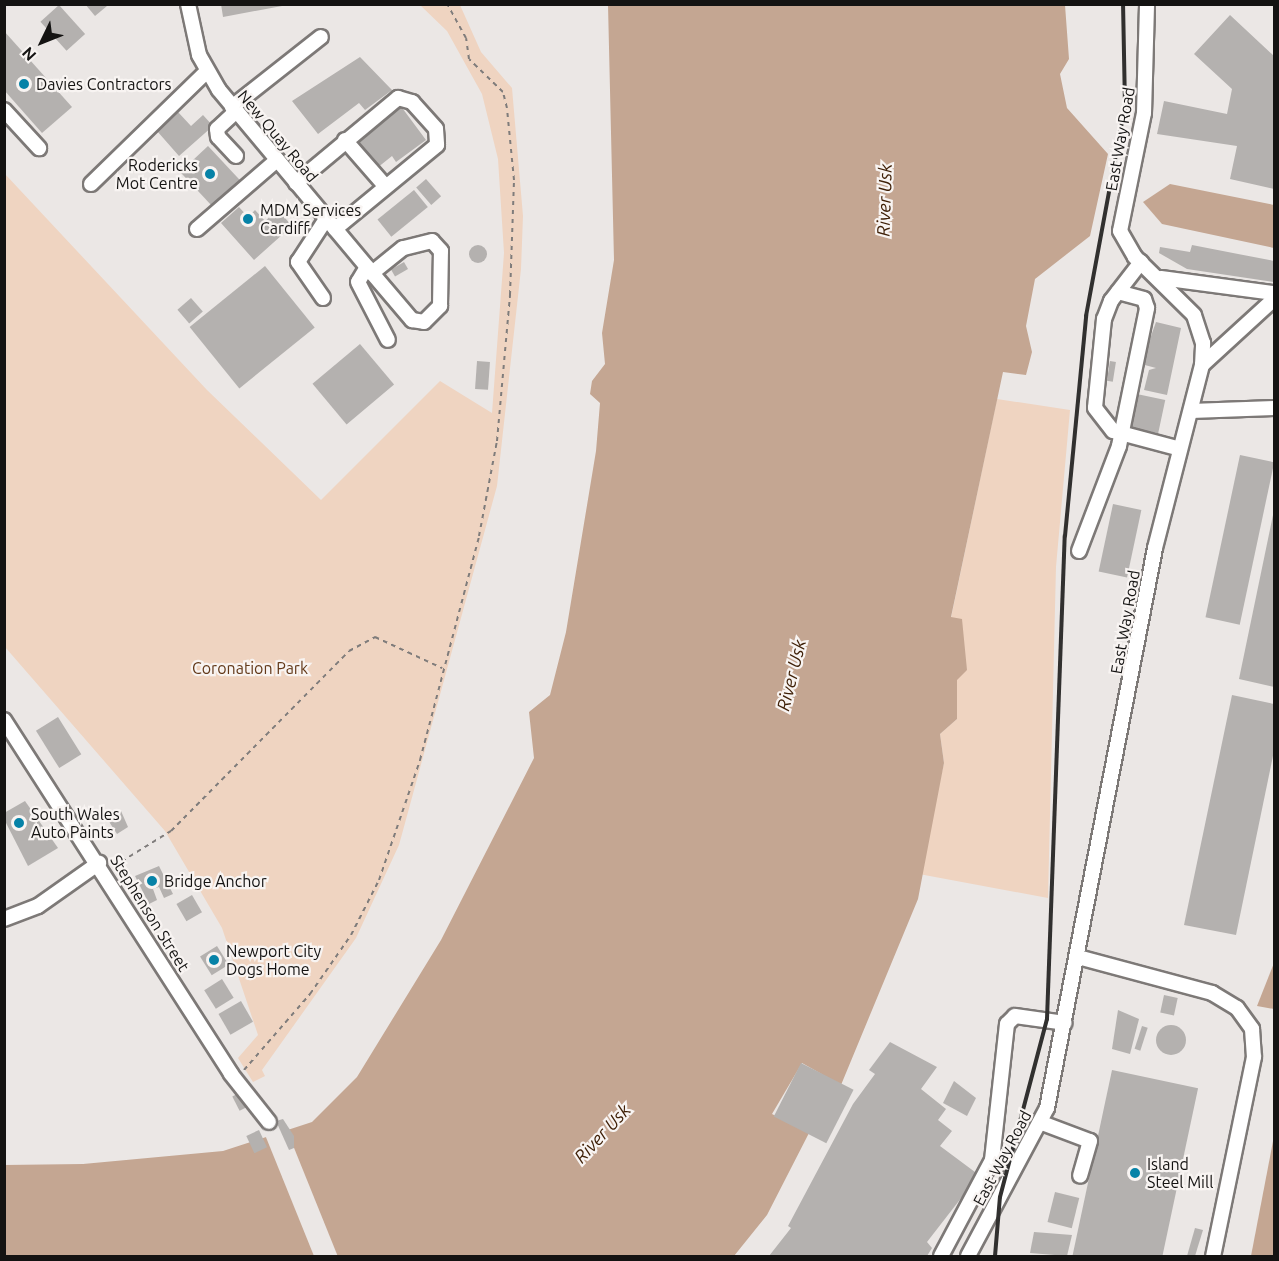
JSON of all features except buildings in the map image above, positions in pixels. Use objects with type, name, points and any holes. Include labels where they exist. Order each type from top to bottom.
[{"type":"street","name":"New Quay Road","points":[[188,4],[207,71],[234,109],[330,224],[369,270],[412,320],[424,322],[440,306],[441,251],[432,241],[403,248],[369,270]]},
{"type":"street","name":"East Way Road","points":[[968,1257],[1041,1123],[1065,1023],[1155,548],[1202,364],[1203,343],[1194,315],[1141,262],[1120,224],[1143,113],[1148,4]]},
{"type":"street","points":[[236,156],[218,137],[217,129],[234,109],[321,37]]},
{"type":"street","points":[[91,184],[207,71]]},
{"type":"street","points":[[296,183],[398,98],[412,102],[436,129],[437,145],[386,187],[330,224],[298,262],[323,298]]},
{"type":"street","points":[[4,110],[39,148]]},
{"type":"street","points":[[345,140],[386,187]]},
{"type":"street","points":[[197,229],[277,160]]},
{"type":"street","points":[[1141,262],[1118,291],[1104,319],[1093,398],[1098,417],[1120,433],[1180,449]]},
{"type":"street","points":[[369,270],[358,282],[388,340]]},
{"type":"street","points":[[1157,277],[1275,293]]},
{"type":"street","points":[[1079,551],[1120,433],[1147,308],[1144,299],[1118,291]]},
{"type":"street","points":[[1202,364],[1275,299]]},
{"type":"street","points":[[1191,411],[1275,408]]},
{"type":"street","name":"Stephenson Street","points":[[4,720],[102,868],[231,1074],[269,1122]]},
{"type":"street","points":[[4,919],[38,906],[102,868]]},
{"type":"street","points":[[1078,957],[1212,993],[1237,1008],[1252,1029],[1254,1057],[1213,1257]]},
{"type":"street","points":[[941,1257],[992,1160],[1007,1024],[1015,1016],[1065,1023]]},
{"type":"street","points":[[1041,1123],[1090,1141],[1080,1176]]},
{"type":"path","points":[[231,1074],[250,1069],[351,935],[402,822],[443,668],[497,441],[514,180],[503,92],[469,59],[466,38],[447,4]]},
{"type":"path","points":[[102,868],[171,831],[349,651],[375,637],[443,668]]},
{"type":"green space","name":"Coronation Park","points":[[420,5],[460,5],[481,52],[512,88],[523,216],[521,269],[497,486],[399,845],[356,938],[262,1070],[265,1076],[253,1082],[238,1058],[258,1035],[222,928],[165,831],[5,647],[5,174],[207,390],[321,500],[440,381],[492,413],[504,253],[498,159],[482,94],[447,31]]},
{"type":"green space","points":[[997,399],[1070,410],[1056,567],[1048,898],[919,874],[944,763],[940,734],[957,719],[951,618]]},
{"type":"water","name":"River Usk","points":[[608,5],[1065,5],[1069,59],[1060,74],[1067,108],[1108,154],[1090,236],[1035,279],[1026,326],[1032,352],[1026,375],[1003,372],[951,617],[962,619],[967,670],[957,680],[957,719],[940,734],[944,763],[918,899],[841,1085],[802,1063],[772,1114],[809,1133],[767,1215],[734,1256],[5,1256],[4,1165],[83,1164],[223,1151],[312,1122],[357,1077],[441,940],[534,758],[529,712],[550,695],[566,632],[596,451],[600,403],[590,394],[592,381],[605,364],[602,333],[614,260]]},
{"type":"water","points":[[1170,184],[1274,205],[1274,248],[1162,224],[1143,202]]},
{"type":"water","points":[[1274,963],[1274,1009],[1257,1006]]},
{"type":"water","points":[[1274,1136],[1274,1256],[1251,1256]]},
{"type":"pier","points":[[286,1128],[338,1256],[314,1256],[266,1136]]},
{"type":"railway","points":[[995,1256],[1000,1197],[1047,1019],[1065,536],[1086,316],[1125,106],[1123,4]]},
{"type":"place","name":"Davies Contractors","points":[[24,84]]},
{"type":"place","name":"Rodericks Mot Centre","points":[[210,174]]},
{"type":"place","name":"MDM Services Cardiff","points":[[248,219]]},
{"type":"place","name":"South Wales Auto Paints","points":[[19,823]]},
{"type":"place","name":"Bridge Anchor","points":[[152,881]]},
{"type":"place","name":"Newport City Dogs Home","points":[[214,960]]},
{"type":"place","name":"Island Steel Mill","points":[[1135,1173]]}]
